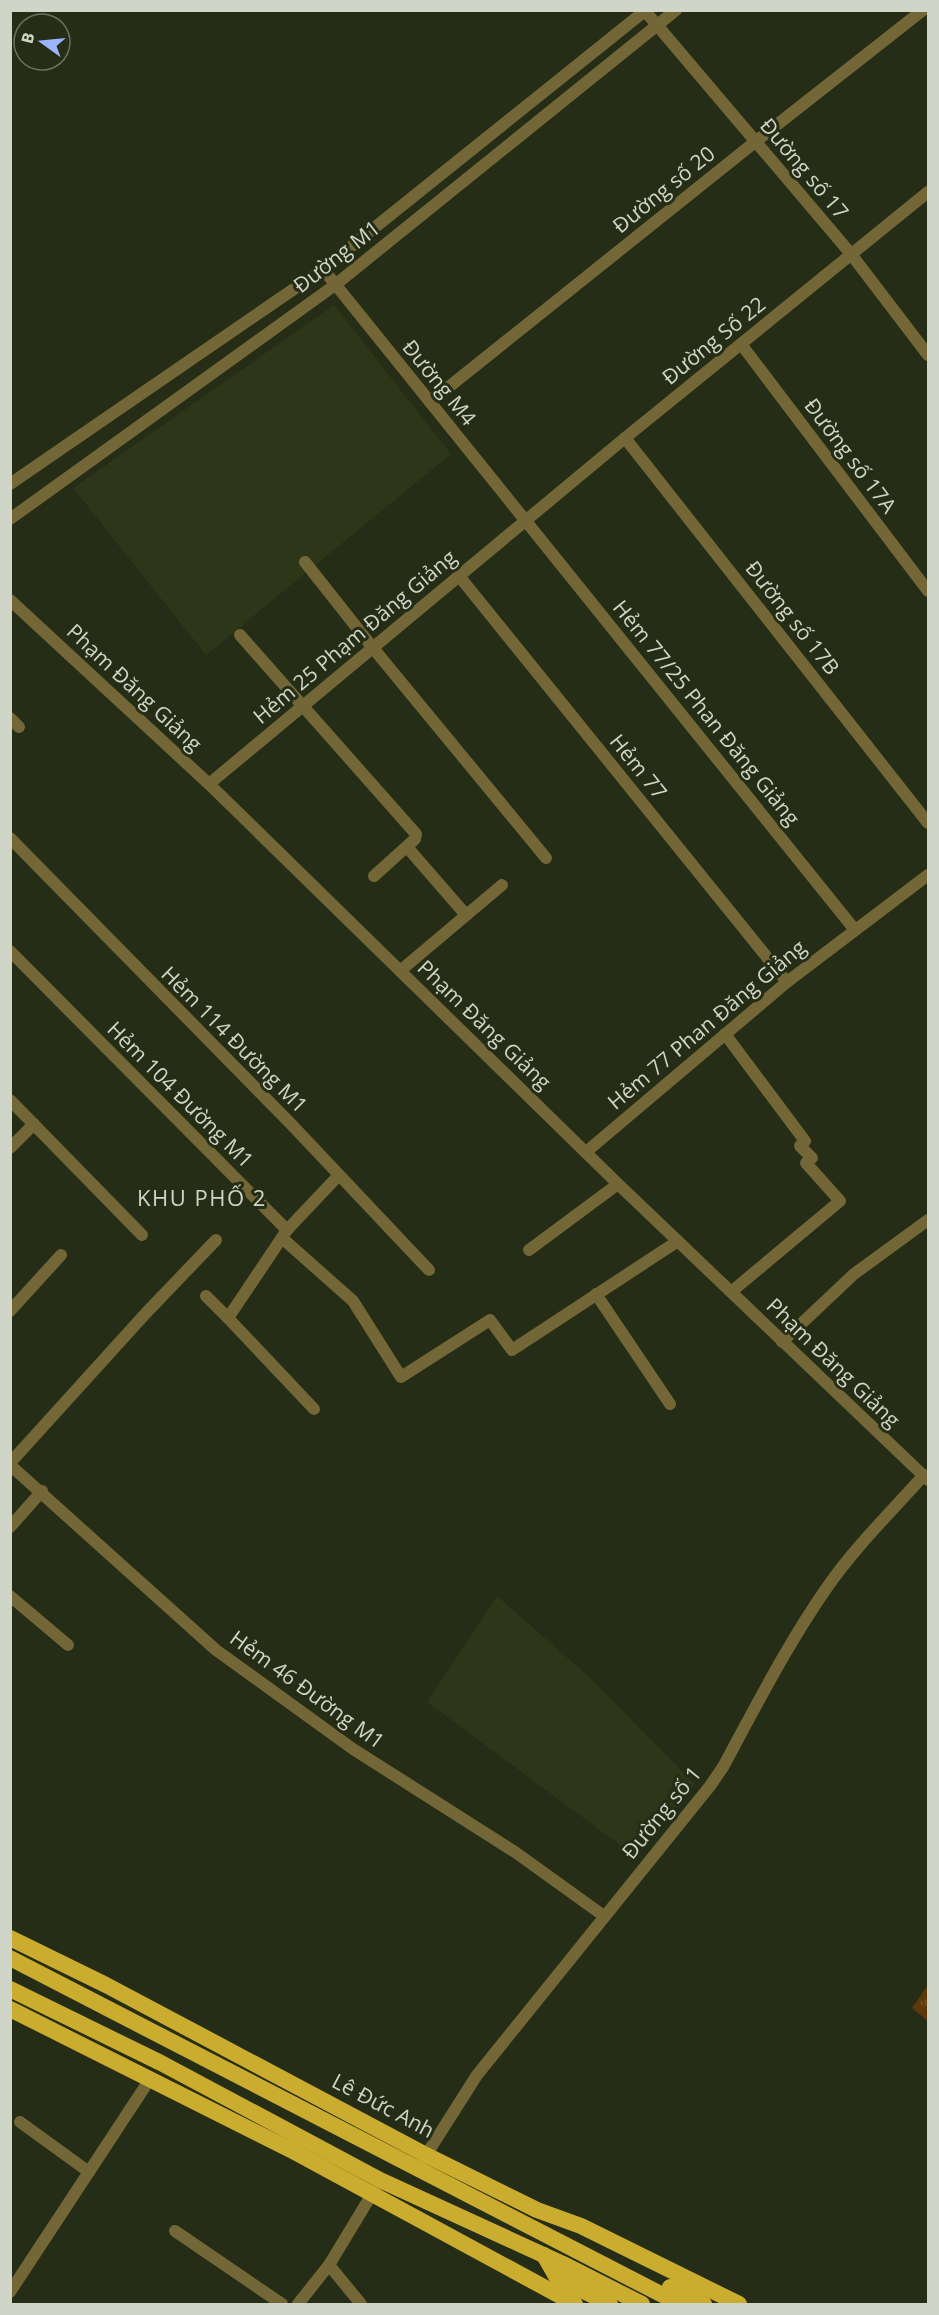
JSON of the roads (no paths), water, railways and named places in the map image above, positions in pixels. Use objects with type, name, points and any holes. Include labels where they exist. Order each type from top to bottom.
[{"type":"highway","name":"Lê Đức Anh","points":[[10,1938],[106,1985],[406,2144],[422,2161],[549,2237],[572,2244]]},
{"type":"highway","name":"Lê Đức Anh","points":[[10,1958],[422,2161],[537,2210],[581,2226],[739,2304]]},
{"type":"highway","points":[[10,1989],[161,2063],[355,2167],[376,2187],[531,2281],[575,2304]]},
{"type":"highway","points":[[10,2009],[329,2170],[544,2255],[560,2271],[610,2304]]},
{"type":"highway","points":[[329,2170],[355,2167]]},
{"type":"highway","points":[[559,2218],[572,2244],[680,2304]]},
{"type":"highway","points":[[572,2244],[704,2304]]},
{"type":"highway","points":[[531,2281],[560,2271],[642,2304]]},
{"type":"street","name":"Đường M1","points":[[10,519],[335,285],[676,10]]},
{"type":"street","name":"Đường số 20","points":[[430,402],[923,10]]},
{"type":"street","name":"Đường M1","points":[[10,484],[323,269],[646,11]]},
{"type":"street","name":"Đường số 17","points":[[646,11],[656,26],[851,254],[928,355]]},
{"type":"street","name":"Đường Số 22","points":[[526,521],[928,192]]},
{"type":"street","name":"Đường M4","points":[[323,269],[526,521]]},
{"type":"street","name":"Đường số 17A","points":[[741,344],[928,591]]},
{"type":"street","name":"Đường số 17B","points":[[626,438],[928,823]]},
{"type":"street","name":"Hẻm 25 Phạm Đăng Giảng","points":[[210,784],[526,521]]},
{"type":"street","name":"Hẻm 77/25 Phan Đăng Giảng","points":[[526,521],[855,930]]},
{"type":"street","points":[[305,561],[373,648],[546,858]]},
{"type":"street","name":"Hẻm 77","points":[[459,576],[787,982]]},
{"type":"street","name":"Phạm Đăng Giảng","points":[[10,600],[210,784],[618,1184],[926,1478]]},
{"type":"street","points":[[240,635],[416,834],[416,839],[374,876]]},
{"type":"street","name":"Hẻm 114 Đường M1","points":[[10,838],[429,1270]]},
{"type":"street","points":[[407,847],[466,915]]},
{"type":"street","name":"Hẻm 77 Phan Đăng Giảng","points":[[586,1152],[787,982],[928,875]]},
{"type":"street","points":[[400,971],[502,885]]},
{"type":"street","name":"Hẻm 104 Đường M1","points":[[10,951],[353,1301],[401,1377],[490,1320],[512,1350],[596,1294]]},
{"type":"street","points":[[725,1034],[805,1141],[801,1146],[812,1158],[806,1163],[840,1201],[731,1292]]},
{"type":"street","points":[[10,1100],[142,1235]]},
{"type":"street","points":[[10,1148],[34,1124]]},
{"type":"street","points":[[228,1318],[285,1234],[339,1175]]},
{"type":"street","points":[[529,1250],[618,1184]]},
{"type":"street","points":[[782,1341],[854,1274],[928,1220]]},
{"type":"street","points":[[10,1464],[146,1313],[216,1240]]},
{"type":"street","points":[[670,1404],[596,1294],[678,1240]]},
{"type":"street","points":[[10,1311],[61,1255]]},
{"type":"street","points":[[206,1296],[314,1409]]},
{"type":"street","name":"Hẻm 46 Đường M1","points":[[10,1464],[216,1650],[353,1749],[524,1858],[604,1916]]},
{"type":"street","name":"Đường số 1","points":[[422,2161],[477,2075],[723,1767],[794,1639],[829,1585],[849,1559],[926,1478]]},
{"type":"street","points":[[10,1527],[42,1491]]},
{"type":"street","points":[[10,1596],[68,1645]]},
{"type":"street","points":[[10,2292],[150,2079]]},
{"type":"street","points":[[20,2122],[89,2172]]},
{"type":"street","points":[[298,2304],[329,2265],[376,2187]]},
{"type":"street","points":[[175,2230],[282,2304]]},
{"type":"street","points":[[329,2265],[361,2304]]},
{"type":"district","name":"KHU PHỐ 2","points":[[202,1198]]}]
